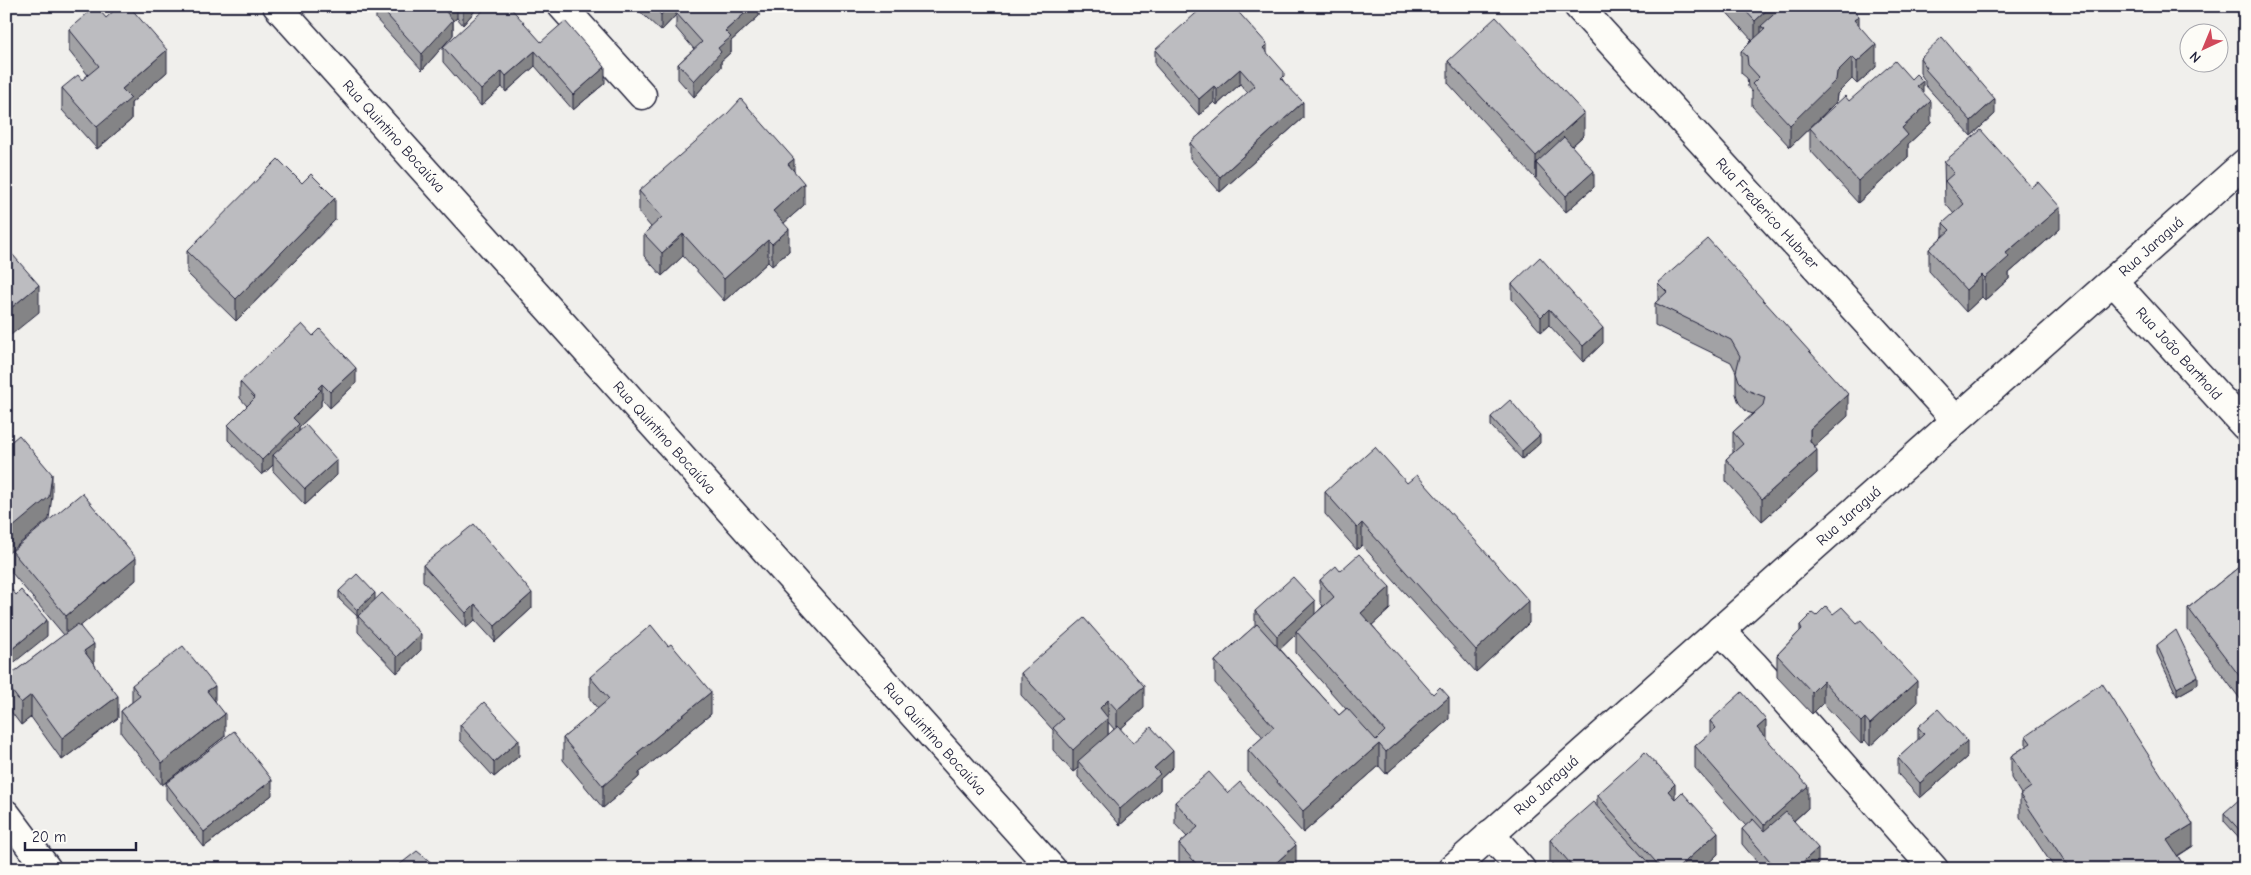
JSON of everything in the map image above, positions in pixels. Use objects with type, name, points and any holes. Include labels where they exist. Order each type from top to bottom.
[{"type":"street","name":"Rua Quintino Bocaiúva","points":[[277,6],[1052,869]]},
{"type":"street","points":[[562,6],[642,95]]},
{"type":"street","name":"Rua Frederico Hubner","points":[[1578,6],[1956,420]]},
{"type":"street","name":"Rua Jaraguá","points":[[1452,869],[2245,163]]},
{"type":"street","name":"Rua João Barthold","points":[[2113,280],[2245,426]]},
{"type":"street","points":[[1720,630],[1754,665],[1934,869]]},
{"type":"street","points":[[6,814],[47,869]]},
{"type":"street","points":[[1490,834],[1521,869]]},
{"type":"building","points":[[96,6],[106,18],[119,6],[129,6],[167,50],[122,89],[131,98],[97,127],[62,88],[78,75],[82,80],[99,66],[69,29]]},
{"type":"building","points":[[379,6],[452,6],[446,12],[453,20],[422,54]]},
{"type":"building","points":[[488,6],[509,6],[541,42],[565,21],[605,67],[573,95],[535,51],[506,76],[502,71],[481,90],[443,47]]},
{"type":"building","points":[[652,6],[669,6],[661,15]]},
{"type":"building","points":[[683,6],[753,6],[725,31],[731,37],[718,48],[721,52],[694,81],[678,64],[702,42],[676,13]]},
{"type":"building","points":[[1204,6],[1233,6],[1267,44],[1263,48],[1284,72],[1284,76],[1281,79],[1303,102],[1220,177],[1190,143],[1255,86],[1240,69],[1217,89],[1214,86],[1199,99],[1155,50]]},
{"type":"building","points":[[1741,6],[1771,6],[1755,21]]},
{"type":"building","points":[[1783,6],[1786,6],[1791,12],[1798,6],[1850,6],[1859,16],[1854,20],[1876,45],[1857,62],[1852,57],[1837,72],[1836,80],[1790,125],[1752,84],[1759,77],[1748,65],[1747,56],[1741,51],[1765,29],[1761,26]]},
{"type":"building","points":[[1496,17],[1584,113],[1536,156],[1448,61]]},
{"type":"building","points":[[1942,37],[1995,99],[1971,121],[1925,69],[1927,68],[1920,58]]},
{"type":"building","points":[[1895,61],[1911,79],[1916,74],[1923,81],[1917,86],[1931,101],[1902,128],[1908,135],[1858,181],[1810,128],[1845,96],[1849,101]]},
{"type":"building","points":[[741,99],[794,159],[788,164],[804,183],[773,211],[789,229],[772,244],[768,240],[724,279],[683,234],[662,253],[644,234],[662,217],[639,191],[727,114]]},
{"type":"building","points":[[1981,130],[2031,187],[2038,182],[2060,207],[2006,253],[2009,257],[1985,278],[1982,275],[1966,290],[1929,249],[1950,230],[1943,223],[1964,204],[1945,181],[1954,173],[1944,162]]},
{"type":"building","points":[[1564,137],[1594,171],[1566,196],[1536,163]]},
{"type":"building","points":[[278,159],[302,183],[311,174],[335,198],[236,299],[187,251]]},
{"type":"building","points":[[1708,239],[1848,394],[1810,429],[1810,441],[1817,450],[1762,499],[1726,459],[1743,444],[1733,432],[1763,405],[1765,397],[1747,390],[1739,381],[1736,372],[1740,356],[1731,340],[1655,303],[1667,292],[1658,283]]},
{"type":"building","points":[[6,247],[39,285],[6,312]]},
{"type":"building","points":[[1540,257],[1603,328],[1583,346],[1549,309],[1541,317],[1512,284]]},
{"type":"building","points":[[302,324],[313,336],[320,329],[356,368],[330,392],[322,384],[318,388],[321,390],[293,418],[299,424],[262,460],[228,425],[255,398],[240,382]]},
{"type":"building","points":[[1510,400],[1540,435],[1522,451],[1491,417]]},
{"type":"building","points":[[306,425],[337,460],[305,489],[273,455]]},
{"type":"building","points":[[19,435],[52,474],[49,497],[6,533],[6,446]]},
{"type":"building","points":[[1375,447],[1407,483],[1417,475],[1529,601],[1476,650],[1362,523],[1357,528],[1325,492]]},
{"type":"building","points":[[82,493],[136,558],[66,616],[12,551]]},
{"type":"building","points":[[474,524],[532,593],[495,626],[475,604],[466,613],[423,565]]},
{"type":"building","points":[[1359,554],[1390,587],[1361,613],[1433,694],[1440,687],[1449,697],[1386,752],[1379,744],[1303,811],[1248,750],[1274,727],[1215,661],[1257,624],[1339,715],[1347,708],[1376,740],[1385,731],[1296,631],[1334,597],[1320,580],[1336,566],[1340,571]]},
{"type":"building","points":[[2245,562],[2245,675],[2241,678],[2188,608]]},
{"type":"building","points":[[357,574],[375,593],[357,610],[339,591]]},
{"type":"building","points":[[1293,577],[1315,601],[1277,636],[1255,611]]},
{"type":"building","points":[[6,583],[16,595],[21,590],[47,620],[6,654]]},
{"type":"building","points":[[382,593],[421,634],[397,657],[358,616]]},
{"type":"building","points":[[1826,606],[1833,614],[1842,607],[1857,623],[1861,620],[1917,681],[1870,724],[1865,718],[1861,722],[1823,681],[1812,692],[1777,655],[1802,629],[1800,625],[1812,613],[1816,616]]},
{"type":"building","points":[[1084,618],[1144,686],[1117,710],[1108,700],[1100,708],[1108,718],[1073,750],[1053,728],[1063,719],[1021,673]]},
{"type":"building","points":[[78,624],[94,644],[84,651],[118,696],[62,738],[31,695],[21,703],[6,683],[6,678]]},
{"type":"building","points":[[651,625],[668,646],[671,644],[711,692],[637,753],[639,755],[603,786],[563,738],[609,699],[590,677]]},
{"type":"building","points":[[2176,630],[2198,676],[2177,688],[2157,645]]},
{"type":"building","points":[[183,646],[215,686],[207,691],[225,714],[162,763],[121,711],[140,696],[132,685]]},
{"type":"building","points":[[2102,683],[2193,824],[2167,840],[2186,869],[2070,869],[2020,795],[2031,787],[2011,756],[2031,743],[2026,736]]},
{"type":"building","points":[[1742,692],[1766,720],[1757,728],[1808,786],[1764,825],[1695,746],[1716,728],[1710,721]]},
{"type":"building","points":[[484,702],[519,740],[494,762],[460,725]]},
{"type":"building","points":[[1938,709],[1967,741],[1920,783],[1898,758],[1924,734],[1918,727]]},
{"type":"building","points":[[1118,726],[1133,743],[1151,727],[1173,751],[1154,768],[1160,774],[1120,809],[1078,761]]},
{"type":"building","points":[[234,731],[272,780],[204,832],[166,783]]},
{"type":"building","points":[[1645,752],[1675,784],[1668,791],[1675,799],[1682,792],[1718,832],[1677,869],[1662,869],[1597,795]]},
{"type":"building","points":[[1209,772],[1228,793],[1240,782],[1296,845],[1269,869],[1201,869],[1179,844],[1198,827],[1175,802]]},
{"type":"building","points":[[2242,797],[2245,799],[2245,836],[2224,813]]},
{"type":"building","points":[[1593,802],[1654,869],[1575,869],[1550,840]]},
{"type":"building","points":[[1786,812],[1818,848],[1795,869],[1777,869],[1742,829],[1753,819],[1764,831]]},
{"type":"building","points":[[417,851],[439,869],[394,869]]}]
